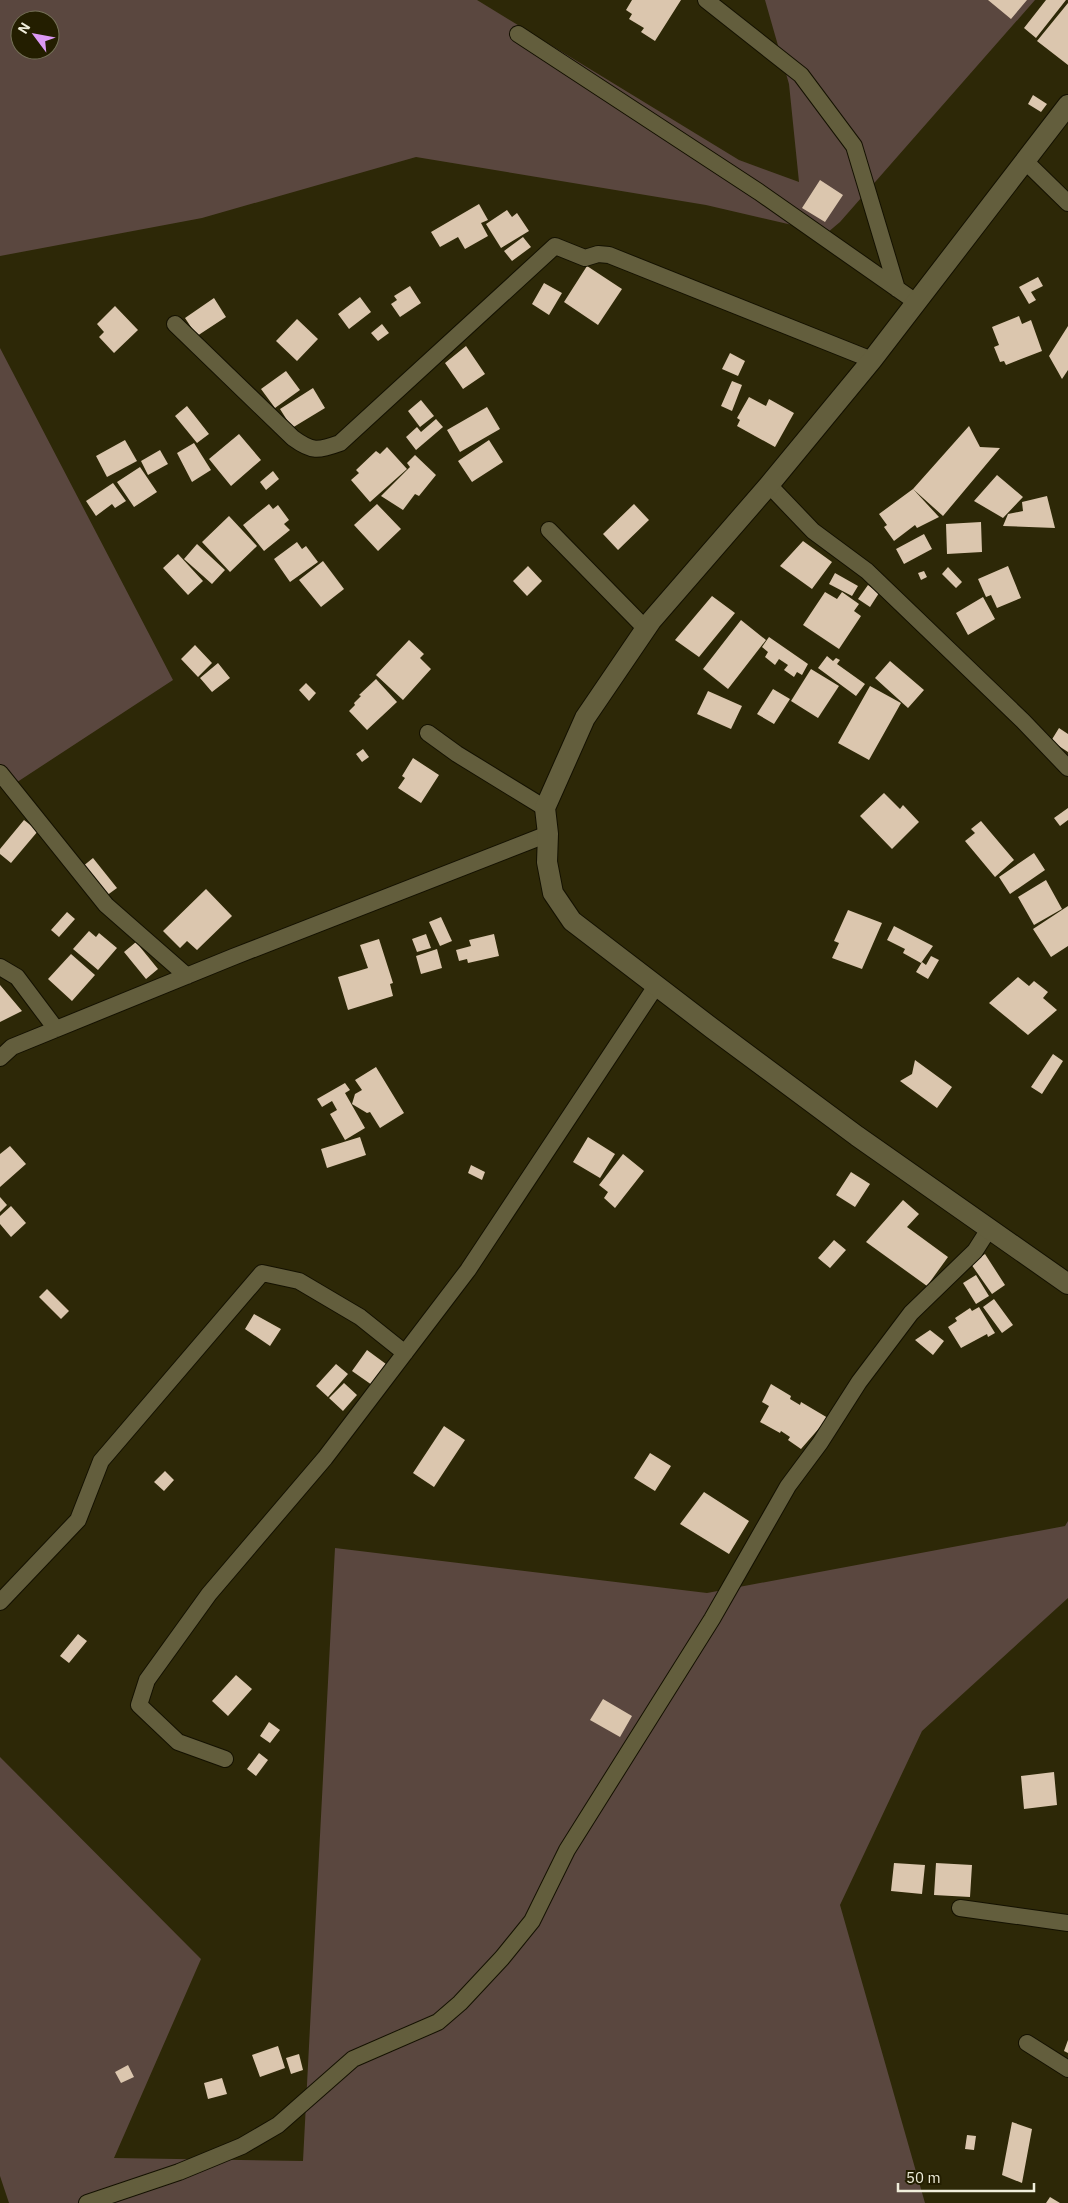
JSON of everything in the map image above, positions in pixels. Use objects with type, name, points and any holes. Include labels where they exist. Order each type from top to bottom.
[{"type":"street","points":[[706,0],[801,75],[854,146],[897,289]]},
{"type":"street","points":[[518,34],[759,192],[916,302]]},
{"type":"street","points":[[1068,105],[872,360],[769,485],[646,629],[585,718],[544,808],[548,834],[547,862],[553,893],[572,920],[656,986],[849,1130],[1068,1284]]},
{"type":"street","points":[[1024,160],[1068,203]]},
{"type":"street","points":[[175,324],[293,438],[306,448],[322,449],[340,443],[555,246],[585,258],[598,254],[609,255],[872,360]]},
{"type":"street","points":[[769,485],[813,531],[867,571],[1024,721],[1068,768]]},
{"type":"street","points":[[549,530],[646,629]]},
{"type":"street","points":[[428,733],[457,754],[544,808]]},
{"type":"street","points":[[0,773],[106,905],[187,976]]},
{"type":"street","points":[[0,1058],[12,1047],[56,1029],[548,834]]},
{"type":"street","points":[[0,967],[17,977],[56,1029]]},
{"type":"street","points":[[226,1759],[178,1742],[139,1705],[147,1680],[209,1594],[325,1458],[468,1270],[656,986]]},
{"type":"street","points":[[87,2203],[162,2178],[249,2142],[278,2124],[353,2059],[438,2022],[496,1964],[532,1921],[567,1850],[712,1619],[788,1486],[820,1443],[859,1382],[911,1313],[975,1251],[989,1229]]},
{"type":"street","points":[[0,1602],[78,1520],[101,1461],[262,1273],[298,1281],[360,1318],[405,1353]]},
{"type":"street","points":[[960,1908],[1068,1923]]},
{"type":"street","points":[[1027,2043],[1068,2069]]},
{"type":"shaded area","points":[[0,0],[477,0],[739,160],[799,182],[789,84],[765,0],[1035,0],[840,222],[827,233],[706,205],[416,157],[202,218],[0,256]]},
{"type":"shaded area","points":[[0,348],[173,680],[5,790],[0,785]]},
{"type":"shaded area","points":[[1068,1521],[1068,1598],[922,1731],[840,1905],[925,2203],[9,2203],[0,2176],[0,1757],[201,1959],[114,2158],[303,2161],[335,1548],[707,1593],[1065,1526]]},
{"type":"building","points":[[632,0],[681,0],[655,41],[641,32],[644,28],[629,19],[632,14],[626,10]]},
{"type":"building","points":[[988,0],[1027,0],[1011,19]]},
{"type":"building","points":[[1046,0],[1066,0],[1036,38],[1024,28]]},
{"type":"building","points":[[1068,3],[1068,65],[1037,41]]},
{"type":"building","points":[[1033,95],[1047,104],[1041,112],[1028,104]]},
{"type":"building","points":[[820,180],[843,195],[825,222],[802,208]]},
{"type":"building","points":[[479,204],[488,220],[481,223],[488,236],[465,249],[458,237],[440,247],[431,232]]},
{"type":"building","points":[[507,210],[512,217],[517,213],[529,231],[501,248],[486,224]]},
{"type":"building","points":[[523,237],[531,247],[512,261],[504,251]]},
{"type":"building","points":[[587,266],[622,289],[598,325],[564,302]]},
{"type":"building","points":[[1038,277],[1043,286],[1031,292],[1036,300],[1029,304],[1019,287]]},
{"type":"building","points":[[544,283],[562,293],[549,315],[532,304]]},
{"type":"building","points":[[410,286],[421,303],[400,317],[391,304],[397,300],[394,296]]},
{"type":"building","points":[[360,297],[371,312],[349,329],[338,314]]},
{"type":"building","points":[[214,298],[226,317],[197,336],[185,318]]},
{"type":"building","points":[[115,306],[138,330],[114,353],[99,337],[104,332],[97,324]]},
{"type":"building","points":[[1019,316],[1022,324],[1031,320],[1042,351],[1006,365],[1004,361],[1000,362],[994,347],[999,345],[992,327]]},
{"type":"building","points":[[297,319],[318,339],[297,361],[276,341]]},
{"type":"building","points":[[382,324],[389,333],[378,341],[371,333]]},
{"type":"building","points":[[1068,326],[1068,370],[1062,379],[1049,356]]},
{"type":"building","points":[[466,346],[485,374],[463,389],[445,363]]},
{"type":"building","points":[[730,353],[745,361],[738,376],[722,369]]},
{"type":"building","points":[[286,371],[300,390],[275,408],[261,389]]},
{"type":"building","points":[[732,381],[742,385],[732,411],[721,406]]},
{"type":"building","points":[[313,388],[325,408],[292,428],[280,409]]},
{"type":"building","points":[[749,397],[766,406],[769,399],[794,413],[775,447],[737,426],[740,420],[737,418]]},
{"type":"building","points":[[421,400],[434,416],[420,427],[408,411]]},
{"type":"building","points":[[187,406],[209,434],[197,443],[175,416]]},
{"type":"building","points":[[487,407],[500,429],[460,452],[447,430]]},
{"type":"building","points":[[436,419],[443,427],[416,450],[406,437],[417,427],[421,432]]},
{"type":"building","points":[[969,426],[980,447],[1000,448],[943,516],[913,489]]},
{"type":"building","points":[[239,434],[261,460],[231,486],[209,459]]},
{"type":"building","points":[[125,440],[137,461],[107,477],[96,456]]},
{"type":"building","points":[[489,440],[503,462],[472,482],[458,461]]},
{"type":"building","points":[[194,443],[211,470],[192,482],[177,453]]},
{"type":"building","points":[[387,447],[407,469],[370,502],[351,480],[359,473],[356,470],[376,451],[380,454]]},
{"type":"building","points":[[160,450],[168,464],[148,475],[141,461]]},
{"type":"building","points":[[415,455],[436,475],[419,496],[415,494],[403,510],[381,496],[410,467],[407,463]]},
{"type":"building","points":[[140,467],[157,492],[134,507],[117,482]]},
{"type":"building","points":[[273,471],[279,479],[266,490],[260,482]]},
{"type":"building","points":[[997,475],[1023,497],[1003,518],[974,501]]},
{"type":"building","points":[[113,483],[126,501],[115,508],[112,504],[96,516],[86,501]]},
{"type":"building","points":[[913,489],[939,517],[917,528],[915,525],[894,541],[884,527],[887,525],[879,514]]},
{"type":"building","points":[[1047,496],[1055,528],[1003,526],[1008,514],[1023,511],[1022,502]]},
{"type":"building","points":[[269,504],[273,509],[278,505],[289,520],[284,524],[290,530],[264,551],[243,525]]},
{"type":"building","points":[[377,504],[401,529],[378,551],[354,525]]},
{"type":"building","points":[[634,504],[649,520],[618,550],[603,534]]},
{"type":"building","points":[[229,516],[257,546],[230,572],[202,542]]},
{"type":"building","points":[[981,522],[982,552],[947,554],[946,524]]},
{"type":"building","points":[[924,534],[932,549],[904,564],[896,549]]},
{"type":"building","points":[[803,541],[832,562],[812,589],[780,566]]},
{"type":"building","points":[[297,542],[302,549],[306,546],[318,562],[290,582],[274,559]]},
{"type":"building","points":[[197,544],[225,570],[212,584],[184,559]]},
{"type":"building","points":[[178,554],[203,581],[188,595],[163,568]]},
{"type":"building","points":[[323,561],[344,589],[321,607],[299,580]]},
{"type":"building","points":[[528,566],[542,581],[527,596],[513,581]]},
{"type":"building","points":[[1008,566],[1021,598],[997,608],[991,595],[986,597],[978,579]]},
{"type":"building","points":[[948,567],[962,582],[956,588],[942,574]]},
{"type":"building","points":[[924,571],[927,577],[921,580],[918,573]]},
{"type":"building","points":[[835,573],[858,586],[852,596],[829,584]]},
{"type":"building","points":[[868,585],[879,593],[870,607],[858,599]]},
{"type":"building","points":[[825,592],[837,599],[842,592],[859,604],[854,611],[861,616],[839,649],[803,625]]},
{"type":"building","points":[[712,596],[735,613],[699,657],[675,640]]},
{"type":"building","points":[[983,597],[995,619],[968,635],[956,613]]},
{"type":"building","points":[[741,620],[766,640],[728,689],[703,669]]},
{"type":"building","points":[[769,637],[808,664],[802,675],[797,672],[794,677],[784,670],[788,665],[779,659],[775,665],[765,657],[768,652],[762,647]]},
{"type":"building","points":[[409,640],[424,654],[420,658],[431,669],[403,700],[376,675]]},
{"type":"building","points":[[195,645],[212,663],[198,677],[181,659]]},
{"type":"building","points":[[827,656],[833,661],[836,658],[840,660],[837,664],[865,684],[856,696],[818,668]]},
{"type":"building","points":[[890,661],[924,690],[908,708],[875,678]]},
{"type":"building","points":[[218,663],[230,678],[212,692],[200,678]]},
{"type":"building","points":[[811,669],[839,686],[818,718],[791,701]]},
{"type":"building","points":[[376,679],[397,702],[367,730],[349,711],[361,696],[359,695]]},
{"type":"building","points":[[306,683],[316,693],[309,701],[299,690]]},
{"type":"building","points":[[870,686],[901,703],[869,760],[838,743]]},
{"type":"building","points":[[773,689],[790,699],[774,724],[757,714]]},
{"type":"building","points":[[708,691],[742,706],[731,729],[697,714]]},
{"type":"building","points":[[1059,728],[1068,734],[1068,752],[1051,741]]},
{"type":"building","points":[[363,749],[369,757],[362,762],[356,754]]},
{"type":"building","points":[[413,758],[439,775],[421,803],[398,788],[405,778],[402,776]]},
{"type":"building","points":[[884,793],[900,809],[903,805],[919,822],[892,849],[860,816]]},
{"type":"building","points":[[1068,808],[1068,820],[1060,826],[1054,818]]},
{"type":"building","points":[[24,820],[38,831],[11,863],[0,854],[0,849]]},
{"type":"building","points":[[981,821],[1014,860],[995,877],[965,841],[975,833],[971,829]]},
{"type":"building","points":[[1034,853],[1045,870],[1010,894],[999,877]]},
{"type":"building","points":[[93,858],[117,888],[106,896],[82,867]]},
{"type":"building","points":[[1046,880],[1062,909],[1034,925],[1018,897]]},
{"type":"building","points":[[206,889],[232,916],[197,950],[187,941],[180,948],[163,931]]},
{"type":"building","points":[[1068,906],[1068,946],[1051,957],[1033,929]]},
{"type":"building","points":[[848,910],[882,923],[862,969],[832,958],[839,943],[834,941]]},
{"type":"building","points":[[67,912],[75,919],[59,937],[51,930]]},
{"type":"building","points":[[441,917],[452,941],[440,946],[429,922]]},
{"type":"building","points":[[894,926],[933,946],[921,963],[903,953],[905,949],[887,940]]},
{"type":"building","points":[[89,931],[96,937],[99,933],[117,948],[98,970],[73,949]]},
{"type":"building","points":[[426,934],[431,948],[417,952],[412,939]]},
{"type":"building","points":[[494,934],[499,956],[468,963],[467,959],[459,961],[456,950],[471,946],[469,940]]},
{"type":"building","points":[[379,939],[393,983],[390,984],[393,996],[348,1010],[338,977],[368,968],[360,945]]},
{"type":"building","points":[[136,942],[158,969],[146,979],[124,952]]},
{"type":"building","points":[[437,949],[442,968],[421,974],[416,956]]},
{"type":"building","points":[[71,954],[95,975],[72,1001],[48,979]]},
{"type":"building","points":[[931,956],[939,960],[928,979],[916,972],[922,962],[926,965]]},
{"type":"building","points":[[1018,977],[1029,986],[1034,981],[1048,992],[1043,998],[1057,1010],[1028,1035],[989,1003]]},
{"type":"building","points":[[0,985],[22,1011],[0,1022]]},
{"type":"building","points":[[1053,1054],[1063,1061],[1042,1094],[1031,1087]]},
{"type":"building","points":[[915,1060],[952,1087],[937,1108],[900,1081],[912,1074]]},
{"type":"building","points":[[376,1067],[404,1113],[380,1128],[370,1112],[367,1113],[352,1104],[355,1094],[362,1090],[355,1080]]},
{"type":"building","points":[[345,1083],[350,1090],[345,1093],[365,1128],[345,1140],[330,1114],[337,1110],[332,1101],[322,1107],[317,1099]]},
{"type":"building","points":[[360,1137],[366,1155],[327,1168],[321,1149]]},
{"type":"building","points":[[588,1137],[615,1154],[600,1178],[573,1162]]},
{"type":"building","points":[[10,1146],[26,1164],[0,1187],[0,1154]]},
{"type":"building","points":[[623,1154],[644,1171],[615,1208],[604,1198],[608,1192],[599,1185]]},
{"type":"building","points":[[471,1165],[485,1172],[482,1180],[468,1173]]},
{"type":"building","points":[[851,1172],[870,1184],[855,1207],[836,1195]]},
{"type":"building","points":[[0,1197],[7,1205],[0,1212]]},
{"type":"building","points":[[903,1200],[919,1214],[907,1227],[948,1257],[927,1286],[866,1242]]},
{"type":"building","points":[[11,1206],[26,1223],[11,1237],[0,1224],[0,1216]]},
{"type":"building","points":[[834,1240],[846,1250],[830,1268],[818,1258]]},
{"type":"building","points":[[985,1254],[1005,1285],[992,1294],[971,1264]]},
{"type":"building","points":[[976,1275],[989,1296],[976,1304],[963,1283]]},
{"type":"building","points":[[47,1289],[69,1311],[61,1319],[39,1297]]},
{"type":"building","points":[[994,1299],[1013,1325],[1002,1333],[983,1307]]},
{"type":"building","points":[[979,1307],[995,1333],[988,1337],[987,1334],[961,1348],[948,1327],[957,1321],[955,1318],[970,1308],[972,1311]]},
{"type":"building","points":[[254,1314],[281,1329],[270,1346],[245,1329]]},
{"type":"building","points":[[930,1330],[944,1341],[933,1355],[915,1340]]},
{"type":"building","points":[[367,1350],[386,1364],[372,1385],[352,1371]]},
{"type":"building","points":[[336,1364],[348,1374],[328,1397],[316,1386]]},
{"type":"building","points":[[344,1383],[357,1395],[343,1411],[329,1398]]},
{"type":"building","points":[[771,1384],[791,1396],[790,1399],[800,1405],[801,1402],[828,1418],[801,1449],[788,1440],[790,1437],[781,1431],[780,1433],[760,1422],[769,1406],[762,1402]]},
{"type":"building","points":[[444,1426],[465,1440],[434,1487],[413,1473]]},
{"type":"building","points":[[650,1453],[671,1466],[655,1491],[634,1478]]},
{"type":"building","points":[[165,1471],[174,1480],[164,1491],[154,1482]]},
{"type":"building","points":[[704,1492],[749,1521],[729,1554],[680,1524]]},
{"type":"building","points":[[78,1634],[87,1641],[69,1663],[60,1656]]},
{"type":"building","points":[[236,1675],[252,1689],[228,1716],[212,1701]]},
{"type":"building","points":[[603,1699],[632,1716],[620,1737],[590,1720]]},
{"type":"building","points":[[269,1722],[280,1730],[270,1743],[260,1736]]},
{"type":"building","points":[[259,1753],[268,1760],[256,1776],[247,1769]]},
{"type":"building","points":[[1054,1772],[1057,1805],[1024,1809],[1021,1776]]},
{"type":"building","points":[[894,1863],[925,1865],[922,1894],[891,1891]]},
{"type":"building","points":[[936,1863],[972,1865],[970,1897],[934,1895]]},
{"type":"building","points":[[1068,2040],[1068,2053],[1064,2051]]},
{"type":"building","points":[[278,2046],[285,2068],[260,2077],[252,2055]]},
{"type":"building","points":[[299,2054],[303,2070],[291,2074],[286,2058]]},
{"type":"building","points":[[128,2065],[134,2077],[121,2083],[115,2072]]},
{"type":"building","points":[[222,2078],[227,2094],[208,2099],[204,2083]]},
{"type":"building","points":[[1012,2122],[1032,2129],[1022,2183],[1002,2175]]},
{"type":"building","points":[[967,2135],[976,2136],[974,2150],[965,2149]]},
{"type":"building","points":[[1050,2197],[1060,2203],[1046,2203]]}]
